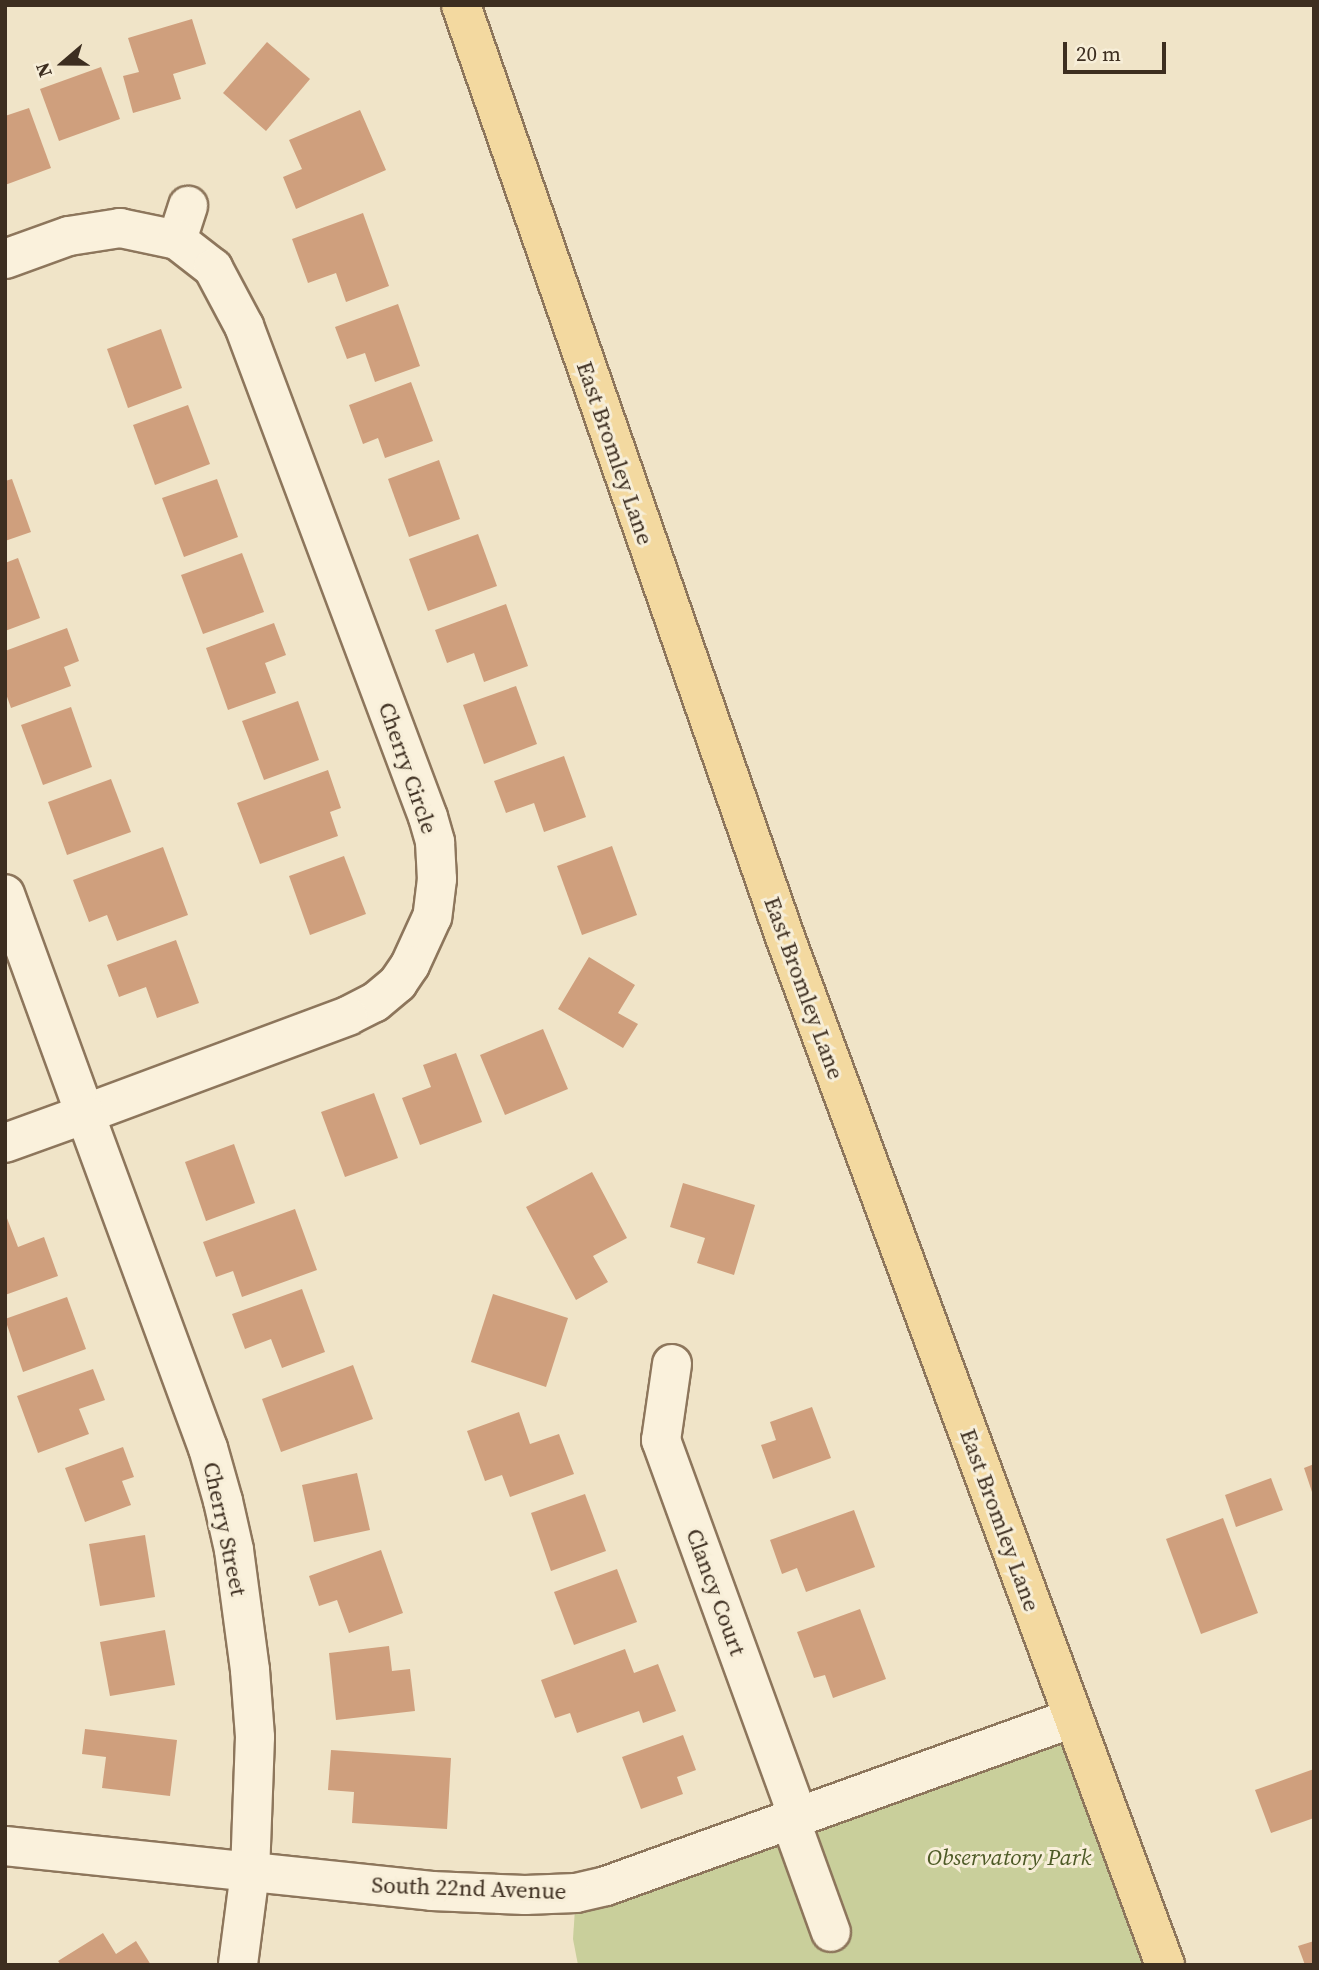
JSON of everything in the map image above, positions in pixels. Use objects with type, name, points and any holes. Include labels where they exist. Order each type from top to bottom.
[{"type":"main road","name":"East Bromley Lane","points":[[461,5],[785,937],[1165,1965]]},
{"type":"street","name":"Cherry Circle","points":[[5,259],[69,236],[120,228],[151,232],[182,223],[213,268],[244,326],[428,817],[435,842],[444,924],[404,974],[376,1002],[348,1016],[5,1143]]},
{"type":"street","points":[[5,894],[85,1114]]},
{"type":"street","name":"Cherry Street","points":[[85,1114],[208,1448],[229,1525],[250,1670],[255,1737],[250,1872],[238,1965]]},
{"type":"street","name":"Clancy Court","points":[[672,1364],[661,1440],[794,1818],[831,1932]]},
{"type":"street","name":"South 22nd Avenue","points":[[5,1846],[432,1891],[525,1895],[576,1893],[606,1886],[1073,1718]]},
{"type":"green space","name":"Observatory Park","points":[[1073,1718],[1165,1965],[578,1965],[573,1939],[576,1893]]},
{"type":"building","points":[[192,19],[206,64],[173,74],[181,99],[133,113],[123,76],[139,72],[128,38]]},
{"type":"building","points":[[267,42],[310,79],[266,131],[223,93]]},
{"type":"building","points":[[101,67],[120,119],[59,141],[40,89]]},
{"type":"building","points":[[29,108],[51,168],[5,185],[5,116]]},
{"type":"building","points":[[360,110],[386,170],[296,209],[283,177],[302,169],[289,140]]},
{"type":"building","points":[[363,213],[389,286],[346,302],[336,273],[308,283],[292,239]]},
{"type":"building","points":[[398,304],[420,366],[375,382],[365,353],[347,359],[335,327]]},
{"type":"building","points":[[161,329],[182,388],[128,408],[107,349]]},
{"type":"building","points":[[411,382],[433,441],[385,458],[378,438],[363,444],[349,405]]},
{"type":"building","points":[[188,405],[210,464],[155,485],[133,425]]},
{"type":"building","points":[[439,460],[460,519],[409,537],[388,479]]},
{"type":"building","points":[[12,479],[31,532],[5,541],[5,481]]},
{"type":"building","points":[[217,479],[238,537],[184,557],[162,498]]},
{"type":"building","points":[[478,534],[497,586],[428,611],[409,559]]},
{"type":"building","points":[[242,553],[264,612],[203,634],[181,575]]},
{"type":"building","points":[[18,558],[40,618],[5,631],[5,563]]},
{"type":"building","points":[[506,604],[528,666],[484,682],[474,653],[447,663],[435,630]]},
{"type":"building","points":[[274,623],[286,655],[265,663],[276,693],[228,710],[206,648]]},
{"type":"building","points":[[67,628],[79,661],[64,667],[71,686],[11,708],[5,691],[5,651]]},
{"type":"building","points":[[516,686],[537,744],[484,764],[463,705]]},
{"type":"building","points":[[298,701],[319,760],[264,780],[242,721]]},
{"type":"building","points":[[71,707],[92,767],[43,785],[21,725]]},
{"type":"building","points":[[564,756],[586,817],[544,832],[534,803],[506,813],[494,781]]},
{"type":"building","points":[[328,770],[341,808],[330,812],[338,836],[260,864],[237,803]]},
{"type":"building","points":[[111,779],[131,832],[67,855],[48,802]]},
{"type":"building","points":[[612,846],[637,915],[582,935],[557,866]]},
{"type":"building","points":[[163,847],[188,915],[117,941],[107,915],[89,922],[73,880]]},
{"type":"building","points":[[344,856],[366,914],[310,935],[289,876]]},
{"type":"building","points":[[176,940],[199,1003],[157,1018],[146,987],[119,997],[107,965]]},
{"type":"building","points":[[589,957],[635,985],[618,1013],[638,1024],[623,1048],[558,1009]]},
{"type":"building","points":[[543,1029],[568,1089],[505,1115],[480,1055]]},
{"type":"building","points":[[456,1053],[482,1122],[420,1145],[402,1098],[431,1087],[423,1065]]},
{"type":"building","points":[[374,1093],[398,1158],[345,1177],[321,1112]]},
{"type":"building","points":[[234,1144],[255,1203],[206,1221],[185,1162]]},
{"type":"building","points":[[592,1172],[627,1238],[593,1256],[608,1282],[576,1300],[526,1207]]},
{"type":"building","points":[[683,1183],[755,1205],[734,1275],[697,1263],[705,1238],[670,1227]]},
{"type":"building","points":[[295,1209],[317,1270],[242,1297],[233,1271],[216,1277],[203,1242]]},
{"type":"building","points":[[5,1213],[18,1247],[44,1237],[58,1276],[5,1295]]},
{"type":"building","points":[[302,1289],[325,1352],[282,1368],[271,1339],[245,1349],[232,1314]]},
{"type":"building","points":[[493,1294],[568,1318],[546,1387],[471,1362]]},
{"type":"building","points":[[67,1297],[86,1349],[23,1372],[5,1319]]},
{"type":"building","points":[[353,1365],[373,1419],[281,1452],[262,1399]]},
{"type":"building","points":[[93,1369],[105,1400],[79,1409],[89,1434],[38,1453],[17,1396]]},
{"type":"building","points":[[812,1407],[831,1458],[773,1479],[761,1445],[776,1440],[770,1422]]},
{"type":"building","points":[[519,1412],[530,1444],[559,1434],[574,1474],[510,1497],[502,1475],[485,1481],[467,1431]]},
{"type":"building","points":[[123,1447],[134,1477],[122,1481],[131,1505],[85,1522],[65,1468]]},
{"type":"building","points":[[1314,1464],[1314,1495],[1313,1495],[1304,1468]]},
{"type":"building","points":[[357,1473],[370,1530],[314,1542],[302,1485]]},
{"type":"building","points":[[1271,1478],[1283,1510],[1236,1527],[1225,1495]]},
{"type":"building","points":[[585,1494],[606,1551],[551,1571],[531,1513]]},
{"type":"building","points":[[854,1510],[875,1567],[806,1592],[797,1568],[782,1574],[770,1540]]},
{"type":"building","points":[[1223,1518],[1258,1613],[1201,1634],[1166,1539]]},
{"type":"building","points":[[145,1535],[155,1597],[100,1606],[89,1544]]},
{"type":"building","points":[[381,1550],[403,1613],[349,1633],[337,1600],[319,1606],[309,1576]]},
{"type":"building","points":[[617,1569],[637,1622],[574,1645],[554,1592]]},
{"type":"building","points":[[860,1609],[886,1679],[833,1698],[825,1675],[814,1678],[797,1632]]},
{"type":"building","points":[[165,1630],[175,1685],[110,1696],[100,1642]]},
{"type":"building","points":[[389,1646],[392,1671],[410,1669],[415,1711],[336,1720],[329,1653]]},
{"type":"building","points":[[625,1649],[634,1673],[658,1664],[676,1711],[643,1723],[639,1711],[577,1733],[570,1713],[555,1718],[541,1680]]},
{"type":"building","points":[[85,1729],[177,1740],[170,1796],[102,1788],[106,1757],[82,1754]]},
{"type":"building","points":[[683,1735],[696,1770],[677,1777],[683,1794],[641,1809],[622,1757]]},
{"type":"building","points":[[331,1750],[451,1758],[447,1829],[352,1823],[354,1792],[328,1790]]},
{"type":"building","points":[[1314,1769],[1314,1818],[1271,1833],[1255,1790]]},
{"type":"building","points":[[103,1933],[116,1954],[136,1941],[151,1965],[61,1965],[58,1961]]},
{"type":"building","points":[[1314,1941],[1314,1965],[1305,1965],[1298,1946]]}]
